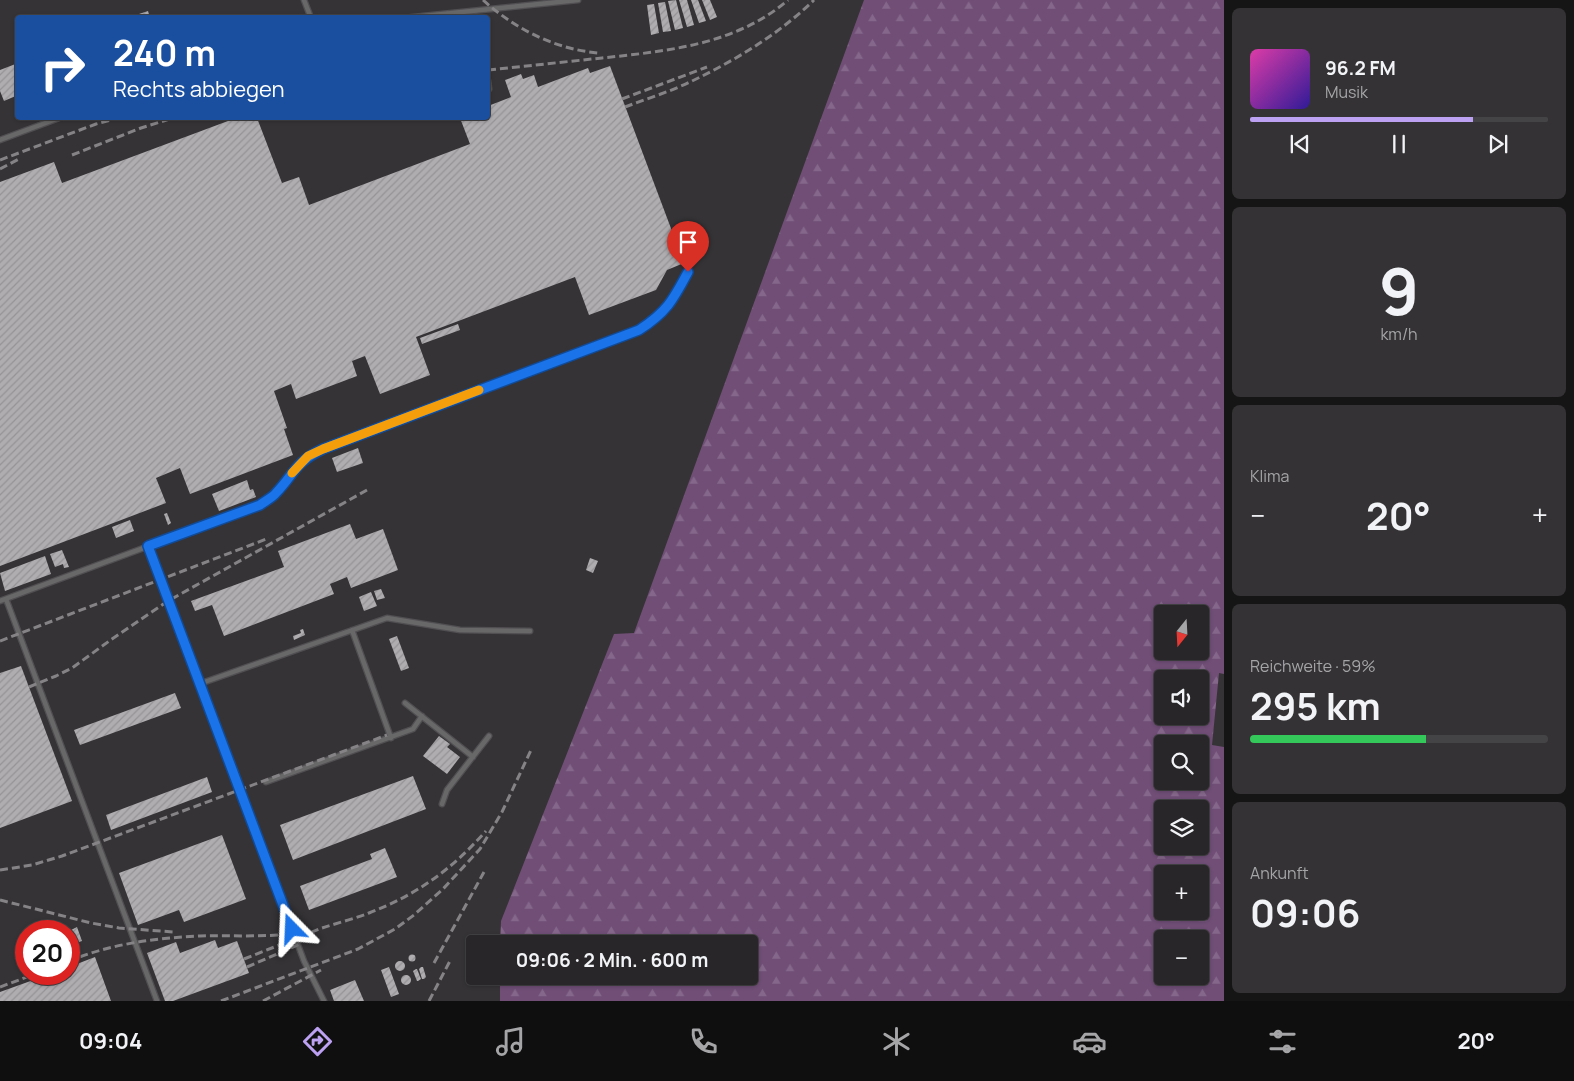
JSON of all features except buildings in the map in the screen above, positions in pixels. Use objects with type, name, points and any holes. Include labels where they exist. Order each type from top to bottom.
[{"type":"lane","points":[[304,0],[310,15]]},
{"type":"lane","points":[[431,15],[578,0]]},
{"type":"lane","points":[[468,11],[469,15]]},
{"type":"lane","points":[[0,140],[54,120]]},
{"type":"lane","points":[[0,601],[260,505],[276,494],[308,456],[323,449],[639,330],[657,318],[669,306],[688,272]]},
{"type":"lane","points":[[148,546],[304,960],[324,1001]]},
{"type":"lane","points":[[6,599],[157,1001]]},
{"type":"lane","points":[[200,684],[387,618],[460,630],[530,631]]},
{"type":"lane","points":[[352,630],[391,738]]},
{"type":"lane","points":[[405,703],[473,757]]},
{"type":"lane","points":[[266,782],[413,729],[422,716]]},
{"type":"lane","points":[[442,804],[447,790],[489,736]]},
{"type":"green space","points":[[864,0],[1224,0],[1224,674],[1219,673],[1212,745],[1224,747],[1224,1001],[500,1001],[500,985],[758,985],[758,935],[500,935],[501,921],[614,634],[634,633]]},
{"type":"railway","points":[[483,0],[508,20],[536,36],[566,47],[598,53]]},
{"type":"railway","points":[[490,70],[651,52],[700,43],[746,27],[768,15],[788,0]]},
{"type":"railway","points":[[625,107],[682,86],[723,65],[771,36],[814,0]]},
{"type":"railway","points":[[622,99],[707,67]]},
{"type":"railway","points":[[0,160],[111,120]]},
{"type":"railway","points":[[72,155],[167,120]]},
{"type":"railway","points":[[0,169],[19,159]]},
{"type":"railway","points":[[29,687],[72,668],[168,601],[367,490]]},
{"type":"railway","points":[[0,641],[269,538]]},
{"type":"railway","points":[[0,870],[32,865],[62,856],[387,735]]},
{"type":"railway","points":[[221,1001],[358,949],[395,929],[414,915],[443,889],[480,849],[502,812],[531,750]]},
{"type":"railway","points":[[244,959],[322,928],[369,913],[403,898],[447,869],[486,831]]},
{"type":"railway","points":[[434,963],[484,872]]},
{"type":"railway","points":[[0,900],[91,923],[119,928],[174,932]]},
{"type":"railway","points":[[80,957],[117,946],[166,938],[277,935],[303,932]]},
{"type":"railway","points":[[247,967],[300,944]]},
{"type":"railway","points":[[429,1001],[451,959]]},
{"type":"railway","points":[[263,1001],[321,970]]},
{"type":"railway","points":[[0,987],[15,981]]},
{"type":"slow traffic","points":[[292,473],[308,456],[323,449],[479,390]]},
{"type":"route","points":[[292,929],[148,546],[260,505],[276,494],[308,456],[323,449],[639,330],[657,318],[669,306],[688,272]]}]
